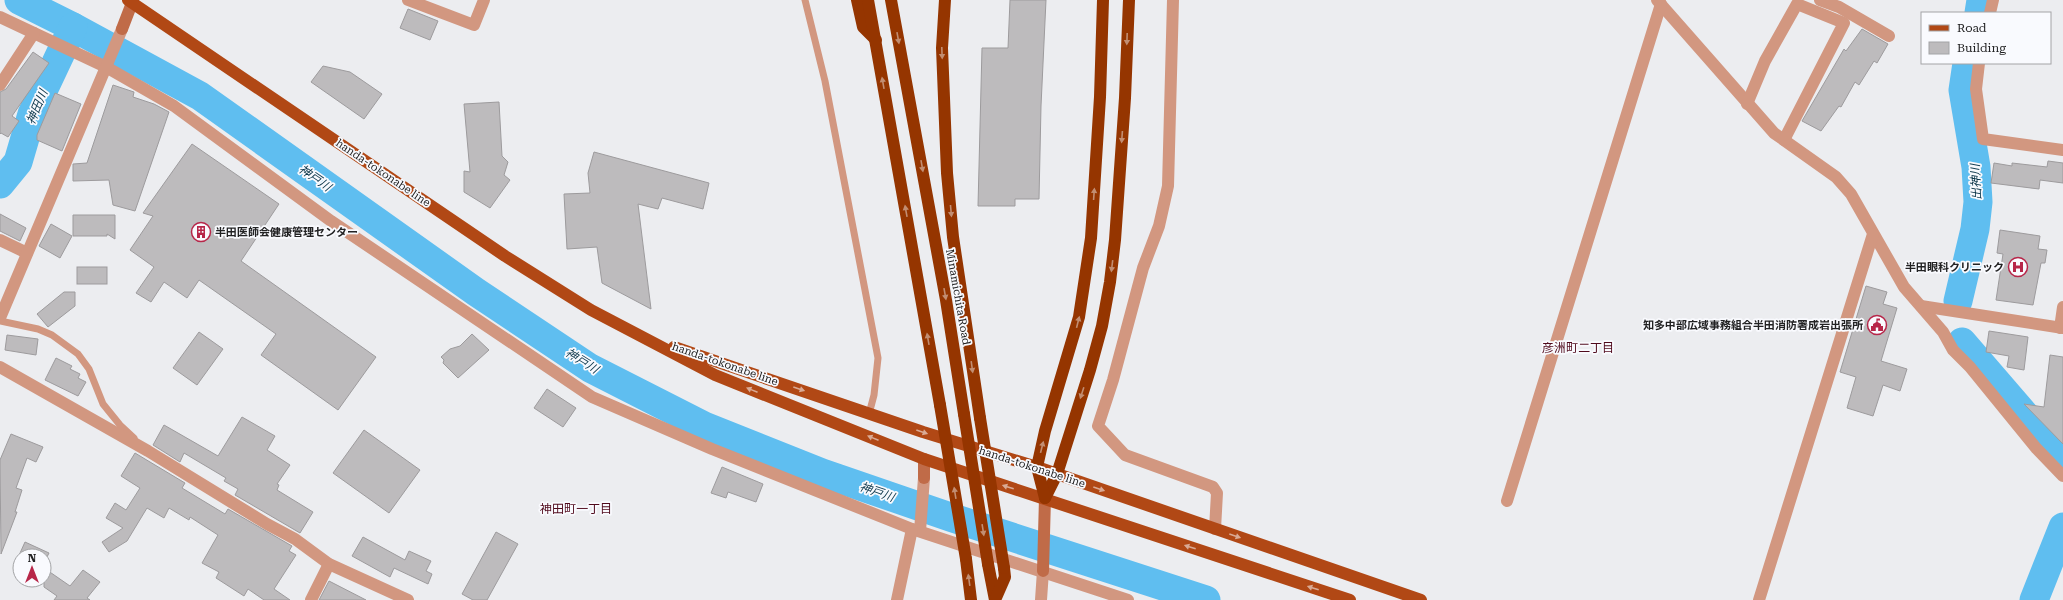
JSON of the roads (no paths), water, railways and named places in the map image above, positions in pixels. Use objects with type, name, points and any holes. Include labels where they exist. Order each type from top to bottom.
[{"type":"highway","points":[[857,0],[863,27],[876,40]]},
{"type":"highway","points":[[868,0],[940,405],[966,560],[971,600]]},
{"type":"highway","name":"Minamichita Road","points":[[891,0],[946,300],[995,600]]},
{"type":"highway","points":[[945,0],[942,48],[947,173],[953,237],[1004,568],[1005,577],[995,600]]},
{"type":"highway","points":[[1045,498],[1037,467],[1045,431],[1072,346],[1087,278],[1100,97],[1103,0]]},
{"type":"highway","points":[[1045,498],[1057,474],[1102,326],[1110,282],[1115,240],[1124,114],[1129,0]]},
{"type":"main road","name":"handa-tokonabe line","points":[[131,1],[505,256],[591,310],[715,376],[924,459],[1350,600]]},
{"type":"main road","name":"handa-tokonabe line","points":[[642,337],[999,457],[1037,467],[1421,600]]},
{"type":"street","points":[[408,0],[474,25],[484,0]]},
{"type":"street","points":[[1173,0],[1168,186],[1165,206],[1143,268],[1113,380],[1098,426],[1125,455],[1212,487],[1217,493],[1214,529]]},
{"type":"street","points":[[1820,0],[1839,7],[1889,36]]},
{"type":"street","points":[[1990,12],[1992,0]]},
{"type":"street","points":[[0,319],[122,29],[131,1]]},
{"type":"street","points":[[1659,2],[1774,133],[1836,177],[1851,194],[1904,287],[1943,332],[1953,350],[1970,367],[2036,448],[2063,476]]},
{"type":"street","points":[[1507,501],[1659,2]]},
{"type":"street","points":[[1747,104],[1765,61],[1797,4],[1844,23],[1784,140]]},
{"type":"street","points":[[0,17],[61,44],[106,67],[174,106],[331,221],[592,397],[712,449],[918,527],[1043,572],[1128,600]]},
{"type":"street","points":[[0,85],[34,33]]},
{"type":"street","points":[[1979,64],[1976,89],[1983,139],[2063,150]]},
{"type":"street","points":[[1760,600],[1874,234]]},
{"type":"street","points":[[0,240],[27,253]]},
{"type":"street","points":[[1921,306],[2062,328],[2063,307]]},
{"type":"street","points":[[0,367],[148,451],[267,524],[295,539],[329,564],[408,600]]},
{"type":"street","points":[[897,600],[918,527],[924,478],[924,459]]},
{"type":"street","points":[[1041,600],[1045,498]]},
{"type":"street","points":[[311,600],[329,564]]},
{"type":"lane","points":[[804,0],[825,81],[878,358],[874,395],[869,414]]},
{"type":"lane","points":[[0,319],[38,329],[52,335],[78,354],[89,369],[102,404],[120,425],[148,451]]},
{"type":"waterway","name":"神戸川","points":[[19,0],[73,27],[200,96],[476,292],[590,368],[704,426],[822,473],[953,518],[1206,600]]},
{"type":"waterway","name":"出神川","points":[[1979,12],[1981,0]]},
{"type":"waterway","name":"神田川","points":[[0,184],[18,162],[32,114],[73,27]]},
{"type":"waterway","name":"出神川","points":[[1958,301],[1975,229],[1978,202],[1976,167],[1963,90],[1967,64]]},
{"type":"waterway","name":"出神川","points":[[1962,342],[2063,459]]},
{"type":"waterway","name":"出神川","points":[[2034,600],[2063,527]]},
{"type":"place","name":"半田医師会健康管理センター","points":[[201,232]]},
{"type":"place","name":"半田眼科クリニック","points":[[2018,267]]},
{"type":"place","name":"知多中部広域事務組合半田消防署成岩出張所","points":[[1877,325]]},
{"type":"district","name":"彦洲町二丁目","points":[[1578,348]]},
{"type":"district","name":"神田町一丁目","points":[[576,509]]}]
